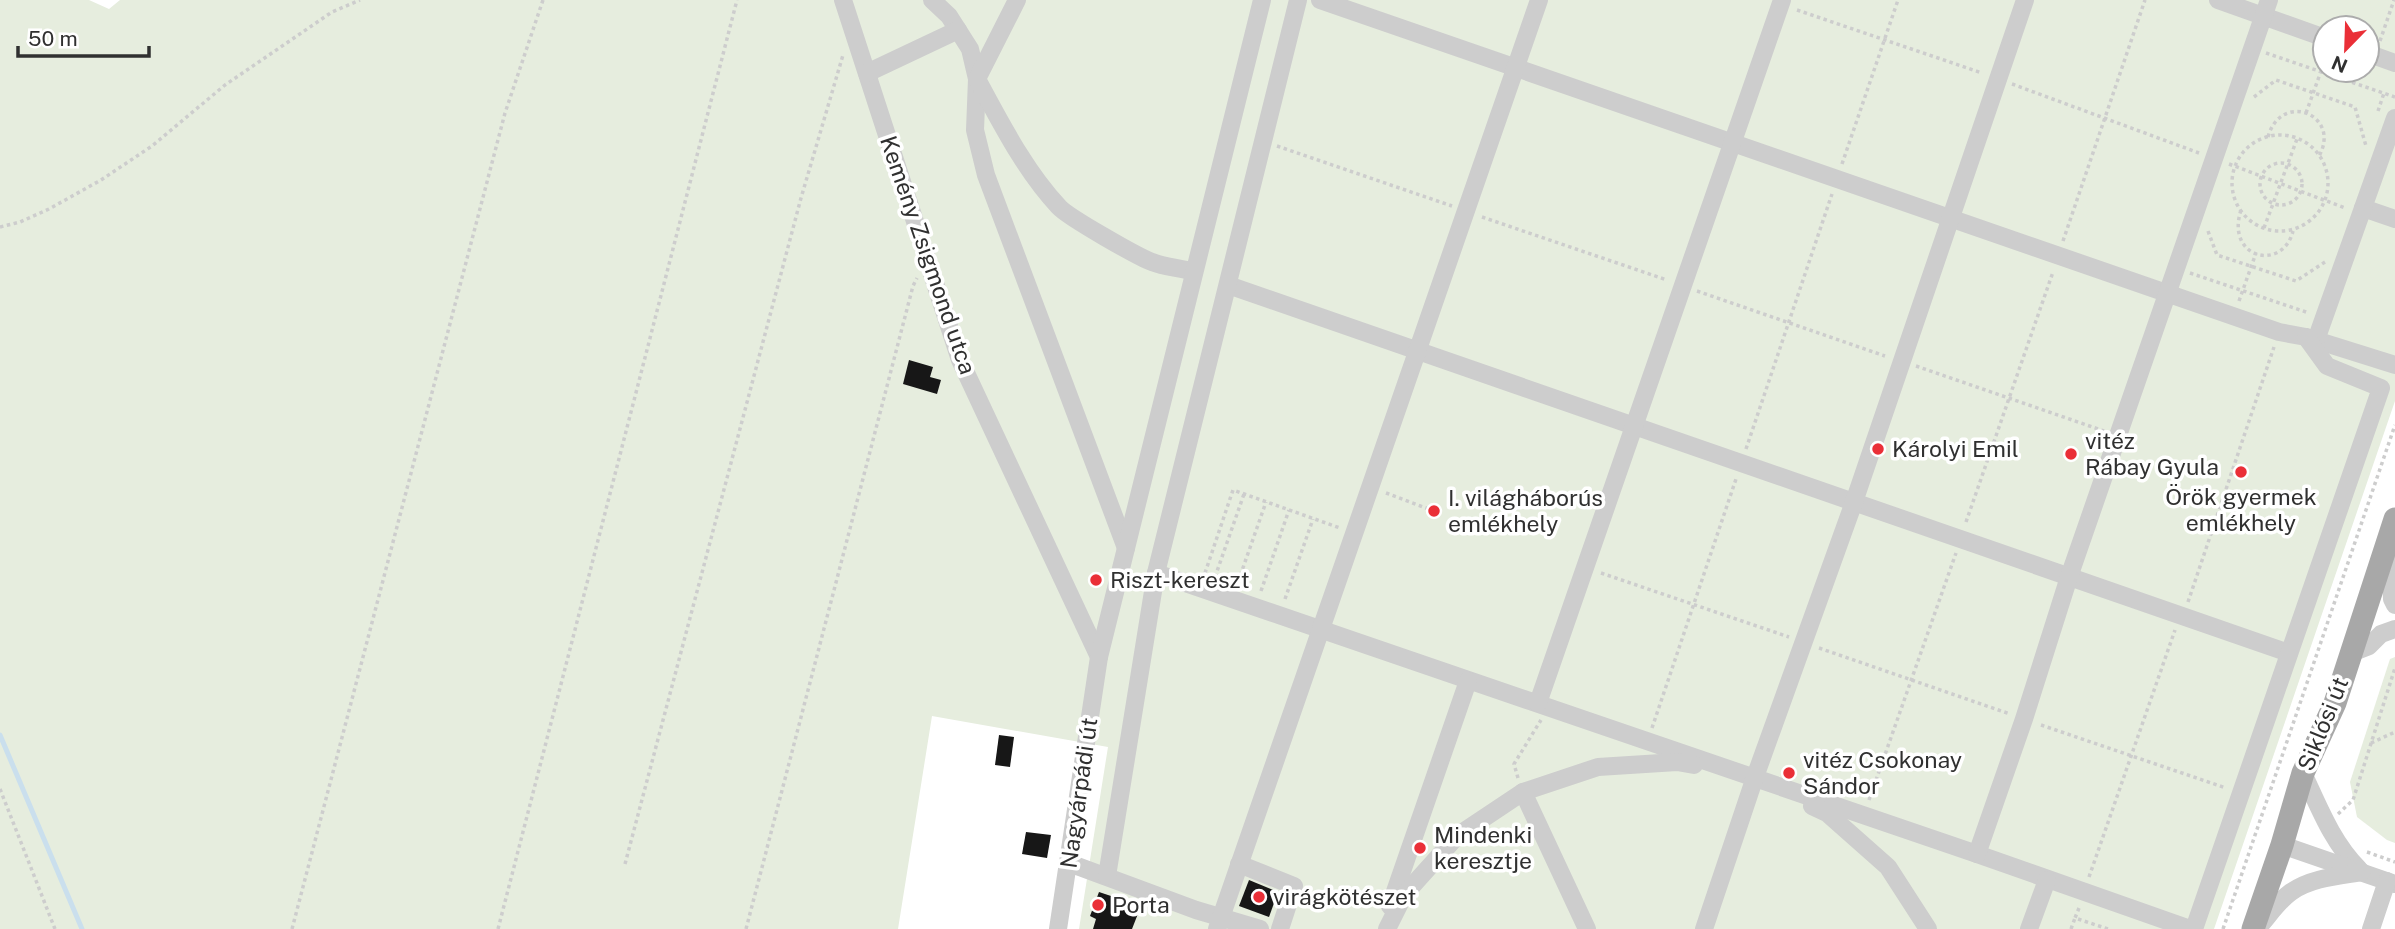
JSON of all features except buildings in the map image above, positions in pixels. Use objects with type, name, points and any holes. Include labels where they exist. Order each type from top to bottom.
[{"type":"main road","name":"Siklósi út","points":[[2255,929],[2302,773],[2335,703],[2392,527]]},
{"type":"street","name":"Kemény Zsigmond utca","points":[[844,0],[960,360],[1099,657]]},
{"type":"street","points":[[932,0],[949,16],[970,49],[977,79],[975,130],[986,175],[1126,548]]},
{"type":"street","points":[[977,79],[1017,0]]},
{"type":"street","name":"Nagyárpádi út","points":[[1058,929],[1099,657],[1262,0]]},
{"type":"street","points":[[1107,876],[1156,573],[1298,0]]},
{"type":"street","points":[[1320,0],[2279,332],[2311,338],[2395,365]]},
{"type":"street","points":[[1219,922],[1539,0]]},
{"type":"street","points":[[1544,705],[1585,567],[1782,0]]},
{"type":"street","points":[[1704,929],[1755,777],[1854,502],[2025,0]]},
{"type":"street","points":[[2218,0],[2266,8],[2311,31]]},
{"type":"street","points":[[1977,854],[2024,719],[2069,576],[2266,8]]},
{"type":"street","points":[[867,73],[958,30]]},
{"type":"street","points":[[977,79],[1005,130],[1060,209],[1151,262],[1194,272]]},
{"type":"street","points":[[2311,338],[2363,208],[2390,116]]},
{"type":"street","points":[[2363,208],[2395,219]]},
{"type":"street","points":[[1228,285],[2289,653]]},
{"type":"street","points":[[1156,573],[1213,584],[1232,599],[2192,929],[2381,388],[2327,366],[2311,338]]},
{"type":"street","points":[[2392,527],[2390,579],[2395,605]]},
{"type":"street","points":[[2351,653],[2369,646],[2381,634],[2395,629]]},
{"type":"street","points":[[1382,929],[1468,681]]},
{"type":"street","points":[[1387,929],[1404,895],[1457,836],[1523,792],[1598,767],[1677,762],[1755,777],[1827,813],[1888,867],[1928,929]]},
{"type":"street","points":[[2302,773],[2325,822],[2344,854],[2362,872]]},
{"type":"street","points":[[1523,792],[1587,929]]},
{"type":"street","points":[[2282,845],[2391,882],[2371,929]]},
{"type":"street","points":[[1069,863],[1196,910],[1219,922],[1260,929]]},
{"type":"street","points":[[1239,864],[1294,886],[1280,929]]},
{"type":"street","points":[[2255,929],[2289,893],[2303,885],[2324,878],[2362,872]]},
{"type":"street","points":[[2029,929],[2047,880]]},
{"type":"path","points":[[0,227],[20,222],[49,209],[101,180],[152,146],[225,85],[332,12],[360,0]]},
{"type":"path","points":[[292,929],[505,113],[543,0]]},
{"type":"path","points":[[498,929],[737,0]]},
{"type":"path","points":[[1648,741],[1898,0]]},
{"type":"path","points":[[1864,815],[2059,256],[2145,0]]},
{"type":"path","points":[[2381,31],[2394,0]]},
{"type":"path","points":[[625,864],[801,198],[845,50],[855,35]]},
{"type":"path","points":[[2262,51],[2311,68]]},
{"type":"path","points":[[2244,104],[2276,80],[2355,107],[2366,146],[2370,135]]},
{"type":"path","points":[[2306,113],[2316,84]]},
{"type":"path","points":[[2357,84],[2395,97]]},
{"type":"path","points":[[2384,93],[2390,116]]},
{"type":"path","points":[[2268,137],[2275,120],[2282,115],[2290,111],[2306,113],[2321,123],[2324,131],[2323,148],[2319,156]]},
{"type":"path","points":[[2268,137],[2297,139],[2319,156],[2327,177],[2325,200],[2312,219],[2293,229],[2280,231],[2264,228],[2248,219],[2241,210],[2232,189],[2235,167],[2248,148],[2268,137]]},
{"type":"path","points":[[2264,228],[2297,139]]},
{"type":"path","points":[[2215,159],[2345,208],[2341,218]]},
{"type":"path","points":[[2277,163],[2288,164],[2297,170],[2301,177],[2301,192],[2285,205],[2273,204],[2261,192],[2261,176],[2270,166],[2277,163]]},
{"type":"path","points":[[2241,210],[2236,228],[2237,237],[2256,253],[2264,255],[2280,252],[2287,246],[2293,229]]},
{"type":"path","points":[[2204,220],[2217,255],[2296,281],[2326,261],[2322,274]]},
{"type":"path","points":[[2234,316],[2256,253]]},
{"type":"path","points":[[746,929],[913,285],[927,260]]},
{"type":"path","points":[[2186,272],[2309,314],[2313,301]]},
{"type":"path","points":[[2071,929],[2279,332]]},
{"type":"path","points":[[2223,929],[2395,425]]},
{"type":"path","points":[[1371,487],[1434,511]]},
{"type":"path","points":[[1213,584],[1204,573],[1233,490],[1355,534]]},
{"type":"path","points":[[1213,584],[1244,494]]},
{"type":"path","points":[[1232,599],[1266,502]]},
{"type":"path","points":[[1255,607],[1289,510]]},
{"type":"path","points":[[1279,615],[1313,519]]},
{"type":"path","points":[[1585,567],[2241,793]]},
{"type":"path","points":[[2325,822],[2335,817],[2353,800],[2395,668]]},
{"type":"path","points":[[1523,792],[1514,764],[1544,705]]},
{"type":"path","points":[[2371,743],[2395,732]]},
{"type":"path","points":[[0,789],[55,929]]},
{"type":"path","points":[[2075,918],[2108,929]]},
{"type":"green space","points":[[0,0],[89,0],[109,9],[120,0],[2395,0],[2395,401],[2214,929],[1079,929],[1108,747],[932,716],[898,929],[0,929]]},
{"type":"green space","points":[[2395,657],[2395,843],[2357,817],[2350,782],[2390,659]]},
{"type":"waterway","points":[[0,735],[82,929]]},
{"type":"place","name":"Károlyi Emil","points":[[1878,449]]},
{"type":"place","name":"vitéz Rábay Gyula","points":[[2071,454]]},
{"type":"place","name":"Örök gyermek emlékhely","points":[[2241,472]]},
{"type":"place","name":"I. világháborús emlékhely","points":[[1434,511]]},
{"type":"place","name":"Riszt-kereszt","points":[[1096,580]]},
{"type":"place","name":"vitéz Csokonay Sándor","points":[[1789,773]]},
{"type":"place","name":"Mindenki keresztje","points":[[1420,848]]},
{"type":"place","name":"virágkötészet","points":[[1259,897]]},
{"type":"place","name":"Porta","points":[[1098,905]]}]
